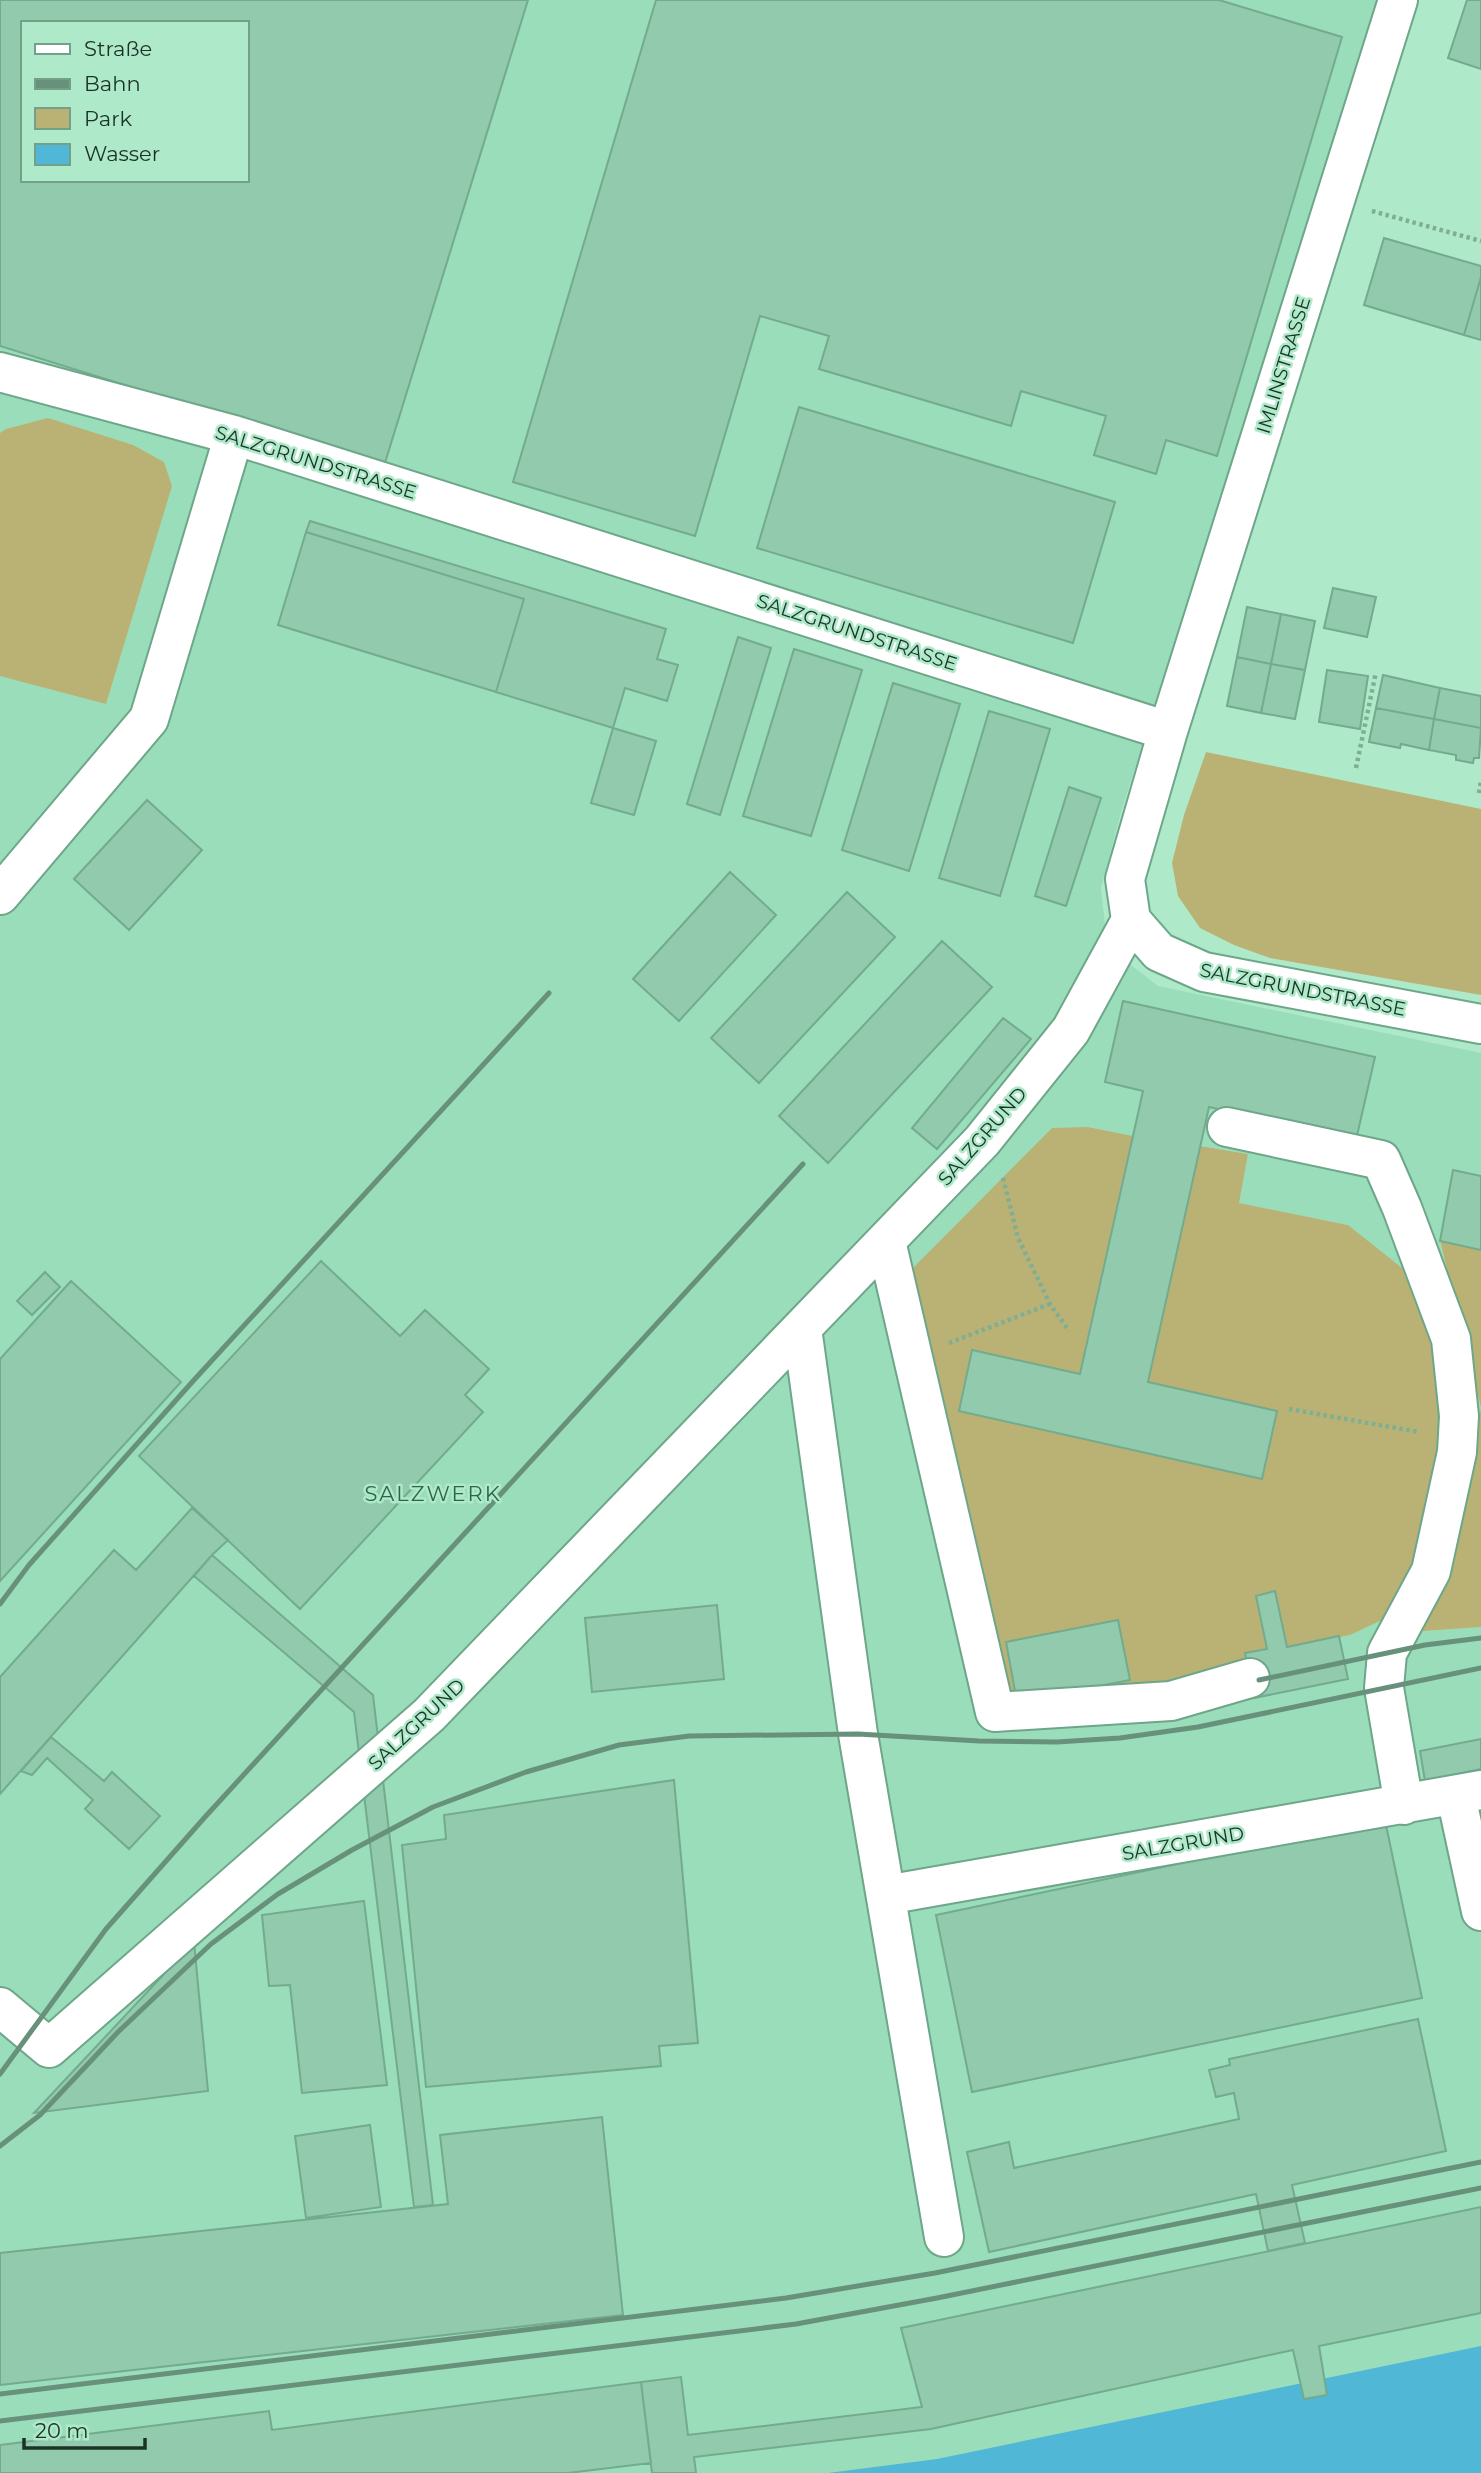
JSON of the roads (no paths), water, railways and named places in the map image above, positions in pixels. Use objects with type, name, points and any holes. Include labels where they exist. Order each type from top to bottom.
[{"type":"street","name":"IMLINSTRASSE","points":[[1168,730],[1398,0]]},
{"type":"street","name":"SALZGRUNDSTRASSE","points":[[6,382],[234,435],[1168,730]]},
{"type":"street","points":[[0,895],[149,719],[234,435]]},
{"type":"street","points":[[1131,920],[1125,879],[1168,730]]},
{"type":"street","name":"SALZGRUNDSTRASSE","points":[[1131,920],[1159,952],[1204,972],[1481,1024]]},
{"type":"street","name":"SALZGRUND","points":[[0,2007],[49,2048],[429,1715],[991,1129],[1071,1030],[1131,920]]},
{"type":"street","points":[[1227,1127],[1381,1160],[1451,1339],[1459,1416],[1458,1438],[1431,1571],[1387,1653],[1384,1688],[1404,1805]]},
{"type":"street","points":[[886,1241],[995,1712],[1171,1701],[1250,1678]]},
{"type":"street","points":[[802,1328],[858,1734],[944,2237]]},
{"type":"street","points":[[1469,1793],[1481,1911]]},
{"type":"street","name":"SALZGRUND","points":[[886,1895],[1469,1793]]},
{"type":"water","points":[[1481,2346],[1481,2473],[828,2473],[937,2459]]},
{"type":"railway","points":[[0,1604],[29,1565],[194,1380],[549,993]]},
{"type":"railway","points":[[0,2074],[106,1929],[205,1817],[803,1164]]},
{"type":"railway","points":[[1259,1680],[1425,1645],[1481,1638]]},
{"type":"railway","points":[[0,2146],[40,2115],[118,2032],[211,1944],[278,1894],[352,1850],[433,1807],[526,1772],[619,1745],[689,1736],[858,1734],[979,1741],[1057,1742],[1120,1738],[1198,1727],[1481,1668]]},
{"type":"railway","points":[[0,2394],[786,2298],[935,2273],[1481,2162]]},
{"type":"railway","points":[[0,2421],[796,2324],[1481,2188]]},
{"type":"district","name":"SALZWERK","points":[[433,1494]]}]
